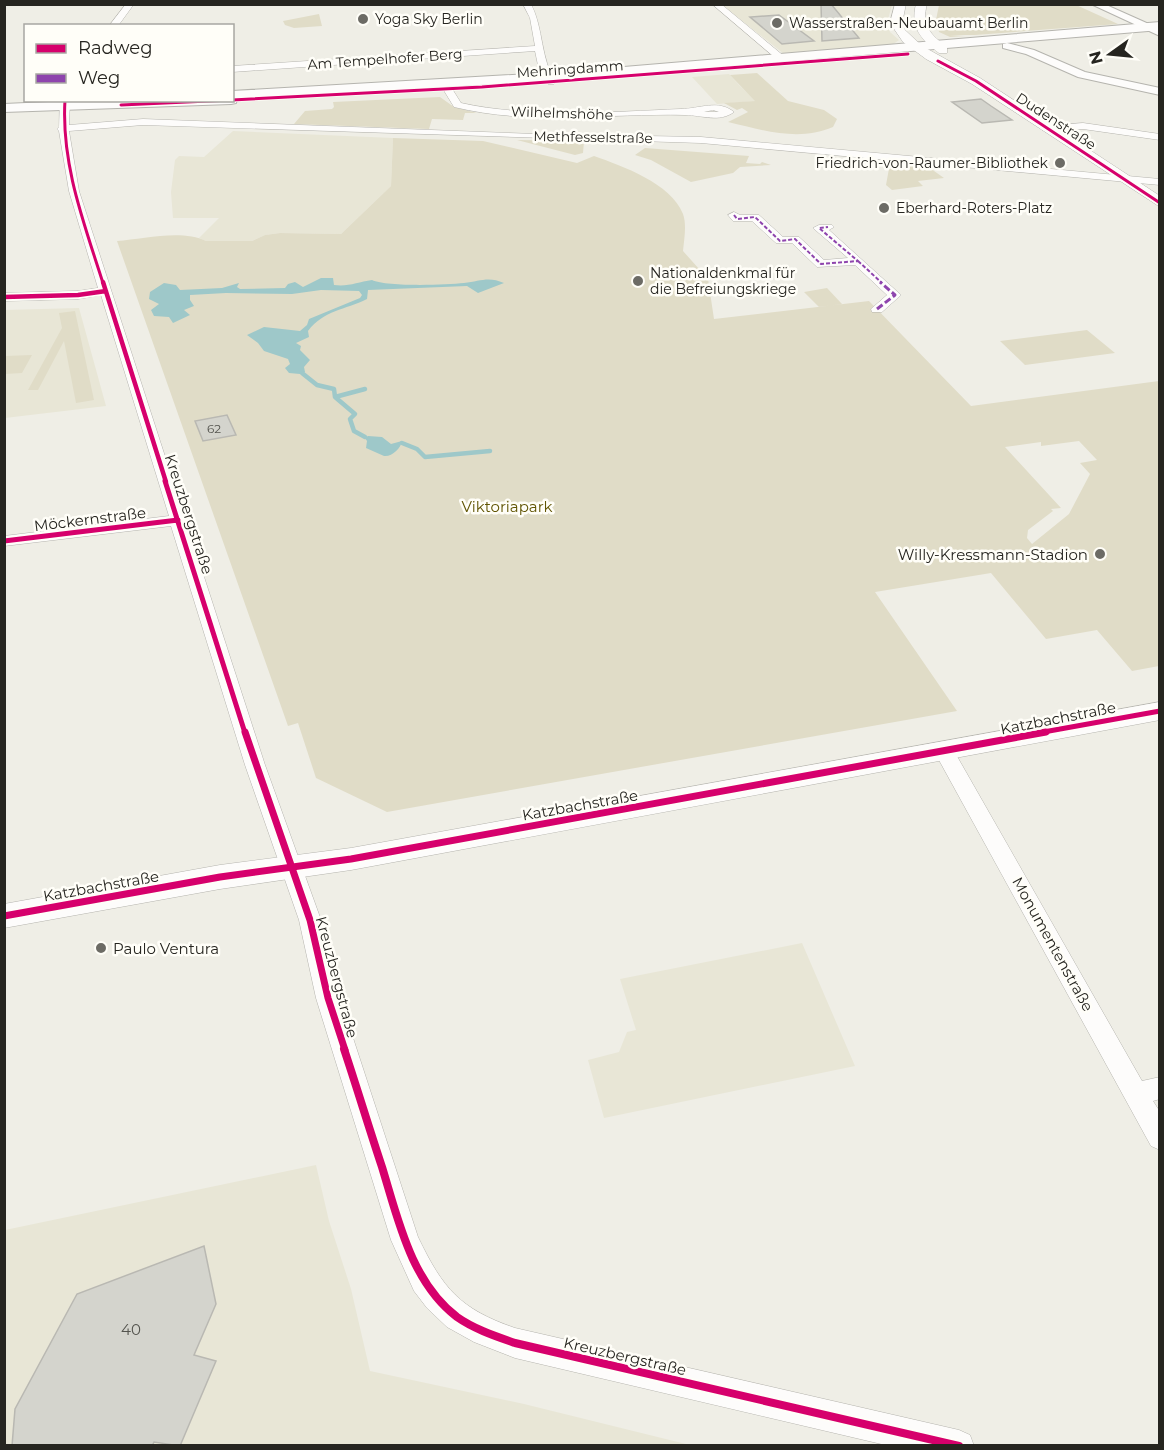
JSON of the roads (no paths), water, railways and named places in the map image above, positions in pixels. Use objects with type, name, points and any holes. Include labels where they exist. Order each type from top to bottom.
[{"type":"main road","points":[[901,4],[896,22],[898,28],[931,49],[1008,46],[1146,21],[1159,28]]},
{"type":"main road","points":[[922,4],[918,23],[931,49]]},
{"type":"main road","points":[[931,49],[1159,28]]},
{"type":"main road","name":"Mehringdamm","points":[[234,100],[448,89],[931,49]]},
{"type":"main road","name":"Dudenstraße","points":[[931,49],[958,74],[976,81],[1160,203]]},
{"type":"main road","name":"Dudenstraße","points":[[931,49],[973,74],[976,81]]},
{"type":"main road","name":"Mehringdamm","points":[[234,95],[549,80]]},
{"type":"main road","points":[[4,101],[24,100]]},
{"type":"main road","name":"Mehringdamm","points":[[4,108],[148,102]]},
{"type":"main road","name":"Katzbachstraße","points":[[4,916],[220,877],[351,859],[1160,711]]},
{"type":"street","points":[[115,24],[130,4]]},
{"type":"street","points":[[527,4],[534,18],[543,70],[549,80]]},
{"type":"street","points":[[716,4],[785,61]]},
{"type":"street","points":[[1095,4],[1146,21]]},
{"type":"street","points":[[1034,40],[1069,59],[1104,73],[1160,90]]},
{"type":"street","points":[[1008,46],[1030,52],[1064,69],[1088,77],[1160,90]]},
{"type":"street","name":"Am Tempelhofer Berg","points":[[234,69],[538,48]]},
{"type":"street","points":[[1088,77],[1104,73]]},
{"type":"street","name":"Wilhelmshöhe","points":[[448,89],[457,105],[479,110],[579,116],[686,112]]},
{"type":"street","name":"Kreuzbergstraße","points":[[65,104],[63,129],[67,144],[69,171],[255,765],[310,920],[328,998],[405,1239],[424,1281],[437,1298],[457,1317],[484,1332],[515,1343],[959,1446]]},
{"type":"street","name":"Methfesselstraße","points":[[63,129],[143,122],[701,141],[1160,182]]},
{"type":"street","points":[[1046,129],[1087,127],[1160,137]]},
{"type":"street","points":[[734,215],[737,219],[755,217],[780,241],[795,239],[821,264],[858,261]]},
{"type":"street","points":[[828,227],[819,228],[895,295],[877,309]]},
{"type":"street","points":[[4,297],[78,295],[106,291]]},
{"type":"street","name":"Möckernstraße","points":[[4,541],[178,520]]},
{"type":"street","name":"Monumentenstraße","points":[[944,751],[1160,1138]]},
{"type":"street","points":[[1135,1094],[1160,1088]]},
{"type":"water","points":[[321,278],[333,278],[334,285],[348,285],[372,280],[390,284],[416,285],[455,284],[489,279],[504,283],[478,293],[467,286],[368,290],[367,299],[321,319],[308,331],[309,337],[296,343],[301,346],[300,350],[310,360],[304,367],[305,372],[300,374],[289,373],[285,368],[290,364],[288,359],[264,351],[247,335],[264,327],[300,331],[307,325],[309,319],[360,298],[362,295],[359,291],[321,290],[292,294],[190,295],[194,306],[184,310],[190,315],[173,323],[169,317],[154,316],[151,310],[159,304],[149,299],[150,292],[164,283],[176,285],[180,290],[222,288],[239,283],[237,287],[240,289],[285,288],[288,284],[295,282],[303,287]]},
{"type":"water","points":[[368,436],[382,437],[391,444],[402,441],[396,452],[384,456],[366,448],[365,438]]},
{"type":"waterway","points":[[302,373],[317,385],[334,389],[335,397]]},
{"type":"waterway","points":[[335,397],[365,389]]},
{"type":"waterway","points":[[335,397],[355,414],[350,419],[354,431],[365,437]]},
{"type":"waterway","points":[[402,443],[417,449],[425,457],[490,451]]},
{"type":"place","name":"Yoga Sky Berlin","points":[[363,19]]},
{"type":"place","name":"Wasserstraßen-Neubauamt Berlin","points":[[777,23]]},
{"type":"place","name":"Friedrich-von-Raumer-Bibliothek","points":[[1060,163]]},
{"type":"place","name":"Eberhard-Roters-Platz","points":[[884,208]]},
{"type":"place","name":"Nationaldenkmal für die Befreiungskriege","points":[[638,281]]},
{"type":"place","name":"Willy-Kressmann-Stadion","points":[[1100,554]]},
{"type":"place","name":"Paulo Ventura","points":[[101,948]]},
{"type":"park label","name":"Viktoriapark","points":[[507,506]]}]
